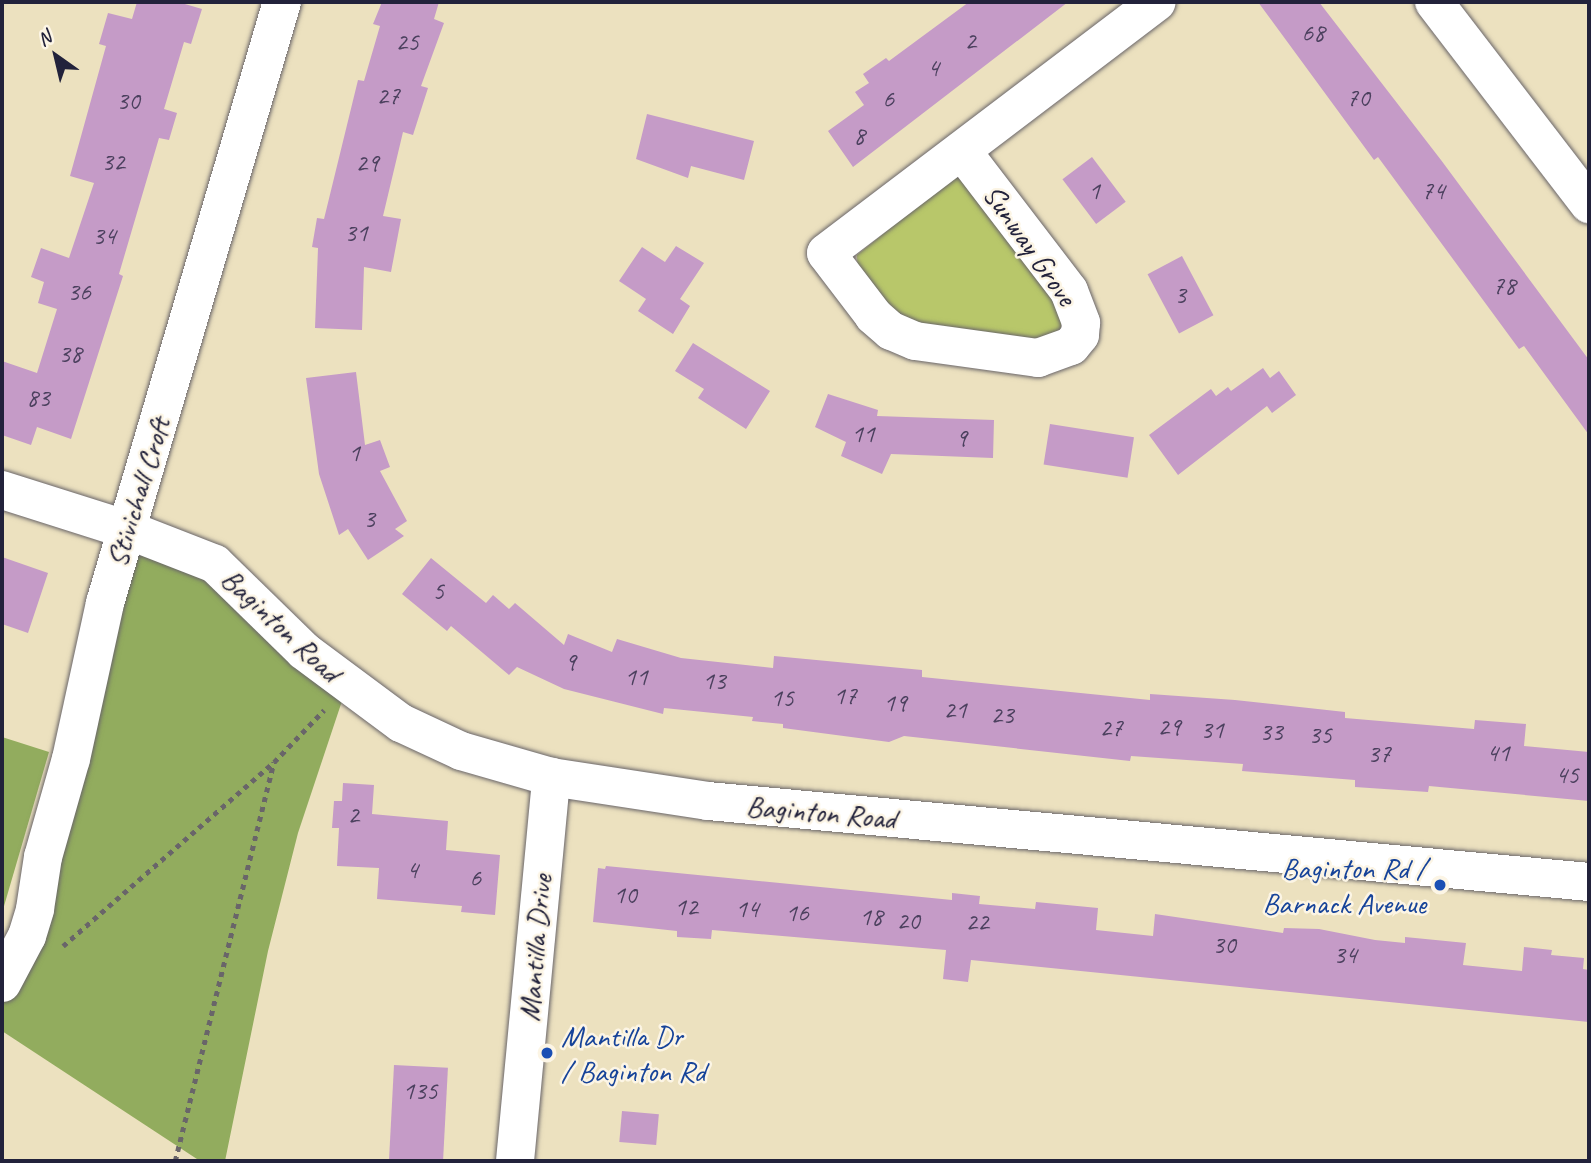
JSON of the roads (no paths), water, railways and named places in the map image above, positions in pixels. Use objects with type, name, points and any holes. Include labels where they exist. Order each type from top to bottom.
[{"type":"street","name":"Stivichall Croft","points":[[2,983],[27,936],[35,909],[49,829],[128,530],[282,2]]},
{"type":"street","name":"Sunway Grove","points":[[962,151],[1069,290],[1081,323],[1080,335],[1071,345],[1038,358],[915,341],[891,331],[874,316],[826,253],[1157,2]]},
{"type":"street","points":[[1433,2],[1589,204]]},
{"type":"street","name":"Baginton Road","points":[[2,490],[128,530],[215,564],[346,686],[432,739],[551,777],[708,801],[1589,882]]},
{"type":"street","name":"Mantilla Drive","points":[[515,1161],[551,777]]},
{"type":"place","name":"Baginton Rd / Barnack Avenue","points":[[1440,885]]},
{"type":"place","name":"Mantilla Dr / Baginton Rd","points":[[547,1053]]}]
